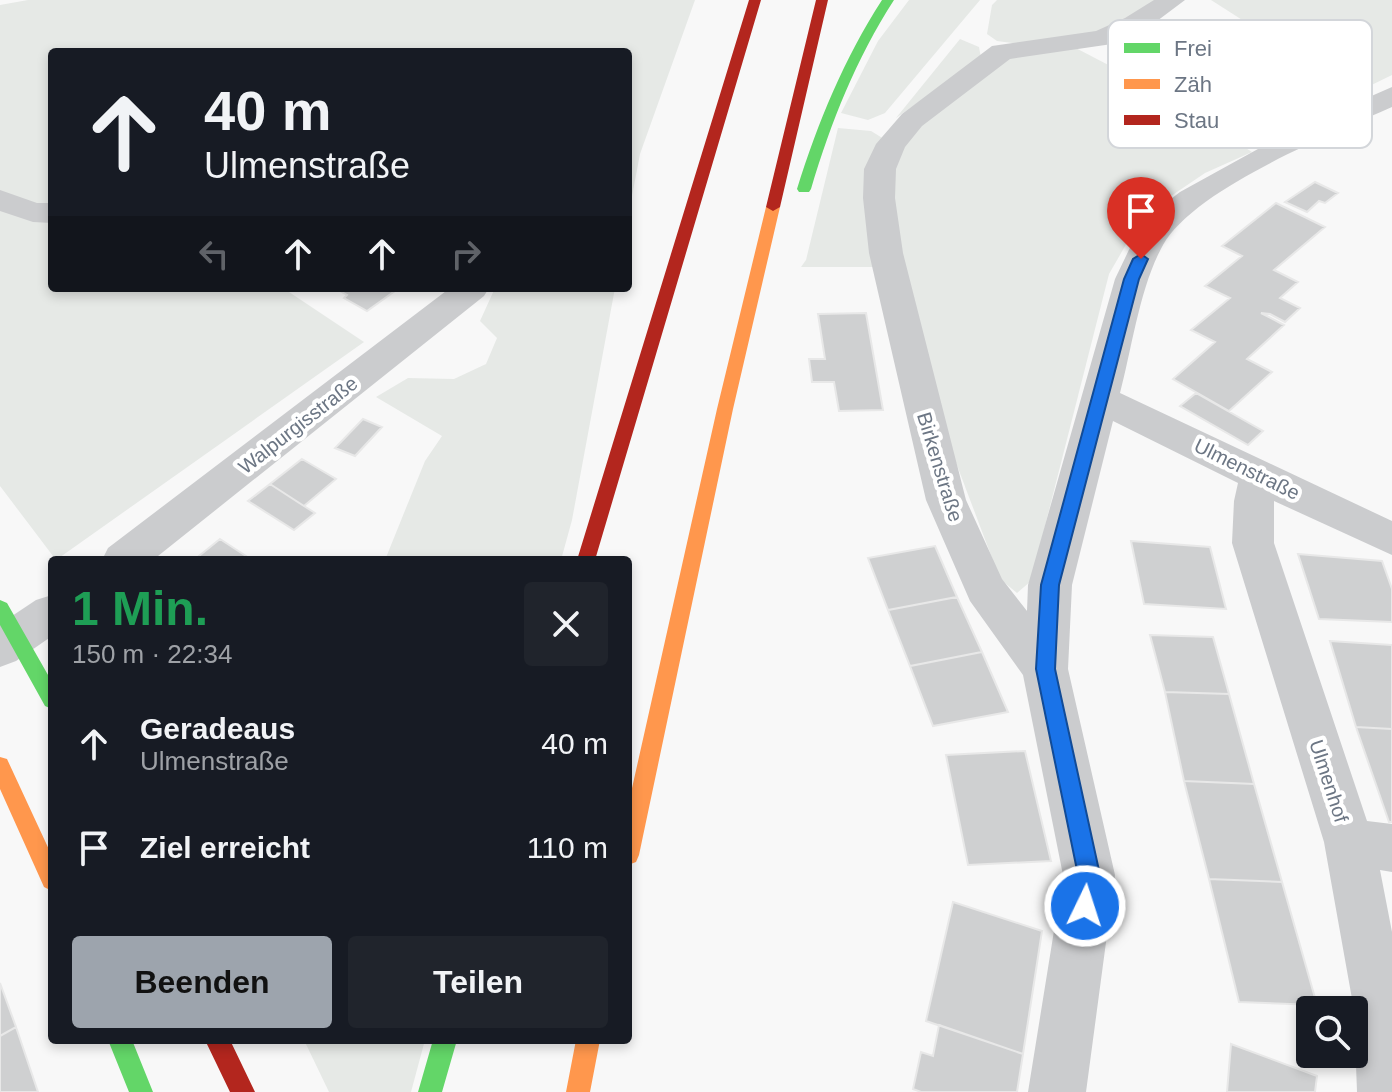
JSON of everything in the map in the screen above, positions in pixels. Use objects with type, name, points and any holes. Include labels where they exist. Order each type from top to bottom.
[{"type":"main road","points":[[587,556],[755,0]]},
{"type":"main road","points":[[632,837],[757,274],[822,0]]},
{"type":"main road","points":[[799,206],[836,93],[855,52],[888,0]]},
{"type":"main road","points":[[757,274],[790,225]]},
{"type":"main road","points":[[17,627],[48,692]]},
{"type":"main road","points":[[0,766],[48,871]]},
{"type":"main road","points":[[122,1044],[141,1092]]},
{"type":"main road","points":[[219,1044],[243,1092]]},
{"type":"main road","points":[[430,1092],[444,1044]]},
{"type":"main road","points":[[578,1092],[587,1044]]},
{"type":"street","name":"Birkenstraße","points":[[1141,20],[1172,0]]},
{"type":"street","name":"Birkenstraße","points":[[1057,1092],[1089,875],[1045,669],[985,589],[946,500],[886,253],[879,198],[880,169],[887,151],[912,120],[1002,52],[1108,35]]},
{"type":"street","points":[[1372,106],[1392,96]]},
{"type":"street","points":[[1045,669],[1050,585],[1132,279],[1150,238],[1182,204],[1220,180],[1286,148]]},
{"type":"street","points":[[0,200],[33,212],[48,213]]},
{"type":"street","name":"Walpurgisstraße","points":[[128,556],[467,292]]},
{"type":"street","name":"Ulmenstraße","points":[[1102,400],[1392,539]]},
{"type":"street","name":"Ulmenhof","points":[[1260,476],[1254,501],[1253,543],[1370,845],[1388,1073]]},
{"type":"shaded area","points":[[28,0],[695,0],[640,154],[632,196],[632,48],[48,48],[48,292],[289,292],[364,342],[62,556],[53,556],[0,486],[0,5]]},
{"type":"shaded area","points":[[909,0],[980,0],[885,113],[868,120],[841,113],[878,41]]},
{"type":"shaded area","points":[[997,0],[1169,0],[1125,20],[1108,20],[1108,28],[1070,45],[1108,65],[1108,148],[1246,148],[1252,152],[1205,173],[1143,215],[1109,274],[1031,581],[1017,593],[1000,579],[882,267],[801,267],[806,260],[838,128],[871,131],[884,139],[1019,44],[997,41],[987,34],[992,5]]},
{"type":"shaded area","points":[[1211,0],[1392,0],[1392,75],[1372,85],[1372,20],[1242,20]]},
{"type":"shaded area","points":[[960,39],[979,47],[981,58],[896,118]]},
{"type":"shaded area","points":[[493,292],[614,292],[572,520],[562,556],[387,556],[425,461],[442,436],[376,397],[408,378],[454,379],[486,364],[497,338],[480,321]]},
{"type":"shaded area","points":[[306,1044],[424,1044],[411,1092],[329,1092]]},
{"type":"building","points":[[1315,182],[1338,193],[1325,203],[1319,201],[1307,212],[1285,202]]},
{"type":"building","points":[[1276,203],[1325,227],[1274,270],[1298,282],[1280,298],[1300,308],[1285,322],[1261,313],[1284,325],[1247,359],[1272,372],[1229,411],[1173,379],[1215,342],[1191,330],[1230,298],[1205,286],[1242,256],[1222,246]]},
{"type":"building","points":[[342,292],[393,292],[367,311],[344,298],[347,295]]},
{"type":"building","points":[[866,313],[883,410],[839,411],[834,382],[812,382],[809,359],[825,359],[818,314]]},
{"type":"building","points":[[1196,393],[1263,431],[1248,445],[1180,406]]},
{"type":"building","points":[[363,419],[382,427],[355,456],[335,448]]},
{"type":"building","points":[[302,459],[336,479],[304,506],[270,484]]},
{"type":"building","points":[[270,484],[315,513],[294,530],[248,501]]},
{"type":"building","points":[[220,539],[246,556],[199,556]]},
{"type":"building","points":[[1131,541],[1210,547],[1226,609],[1144,604]]},
{"type":"building","points":[[935,546],[957,597],[888,610],[868,558]]},
{"type":"building","points":[[1298,554],[1382,561],[1392,589],[1392,622],[1319,619]]},
{"type":"building","points":[[957,597],[982,652],[910,666],[888,610]]},
{"type":"building","points":[[1150,635],[1213,637],[1229,694],[1165,692]]},
{"type":"building","points":[[1330,641],[1392,645],[1392,729],[1356,727]]},
{"type":"building","points":[[982,652],[1008,712],[933,726],[910,666]]},
{"type":"building","points":[[1165,692],[1229,694],[1254,784],[1184,781]]},
{"type":"building","points":[[1356,727],[1392,729],[1392,822],[1389,822]]},
{"type":"building","points":[[1025,751],[1051,861],[968,865],[946,755]]},
{"type":"building","points":[[1184,781],[1254,784],[1282,882],[1209,879]]},
{"type":"building","points":[[1209,879],[1282,882],[1314,996],[1296,996],[1296,1004],[1239,1002]]},
{"type":"building","points":[[953,902],[1042,931],[1023,1054],[926,1021]]},
{"type":"building","points":[[0,983],[16,1027],[0,1036]]},
{"type":"building","points":[[939,1025],[1023,1054],[1017,1092],[921,1092],[913,1089],[921,1052],[933,1056]]},
{"type":"building","points":[[16,1027],[38,1092],[0,1092],[0,1036]]},
{"type":"building","points":[[1231,1044],[1317,1076],[1315,1092],[1227,1092]]},
{"type":"traffic: fast","points":[[804,189],[838,91],[861,44],[888,0]]},
{"type":"traffic: fast","points":[[0,608],[48,693]]},
{"type":"traffic: fast","points":[[122,1044],[141,1092]]},
{"type":"traffic: fast","points":[[430,1092],[444,1044]]},
{"type":"traffic: slow","points":[[632,837],[725,409],[773,207]]},
{"type":"traffic: slow","points":[[0,766],[48,871]]},
{"type":"traffic: slow","points":[[578,1092],[587,1044]]},
{"type":"traffic: jam","points":[[587,556],[755,0]]},
{"type":"traffic: jam","points":[[773,207],[822,0]]},
{"type":"traffic: jam","points":[[219,1044],[243,1092]]},
{"type":"route","points":[[1085,906],[1089,875],[1045,669],[1050,585],[1132,279],[1141,259]]}]
